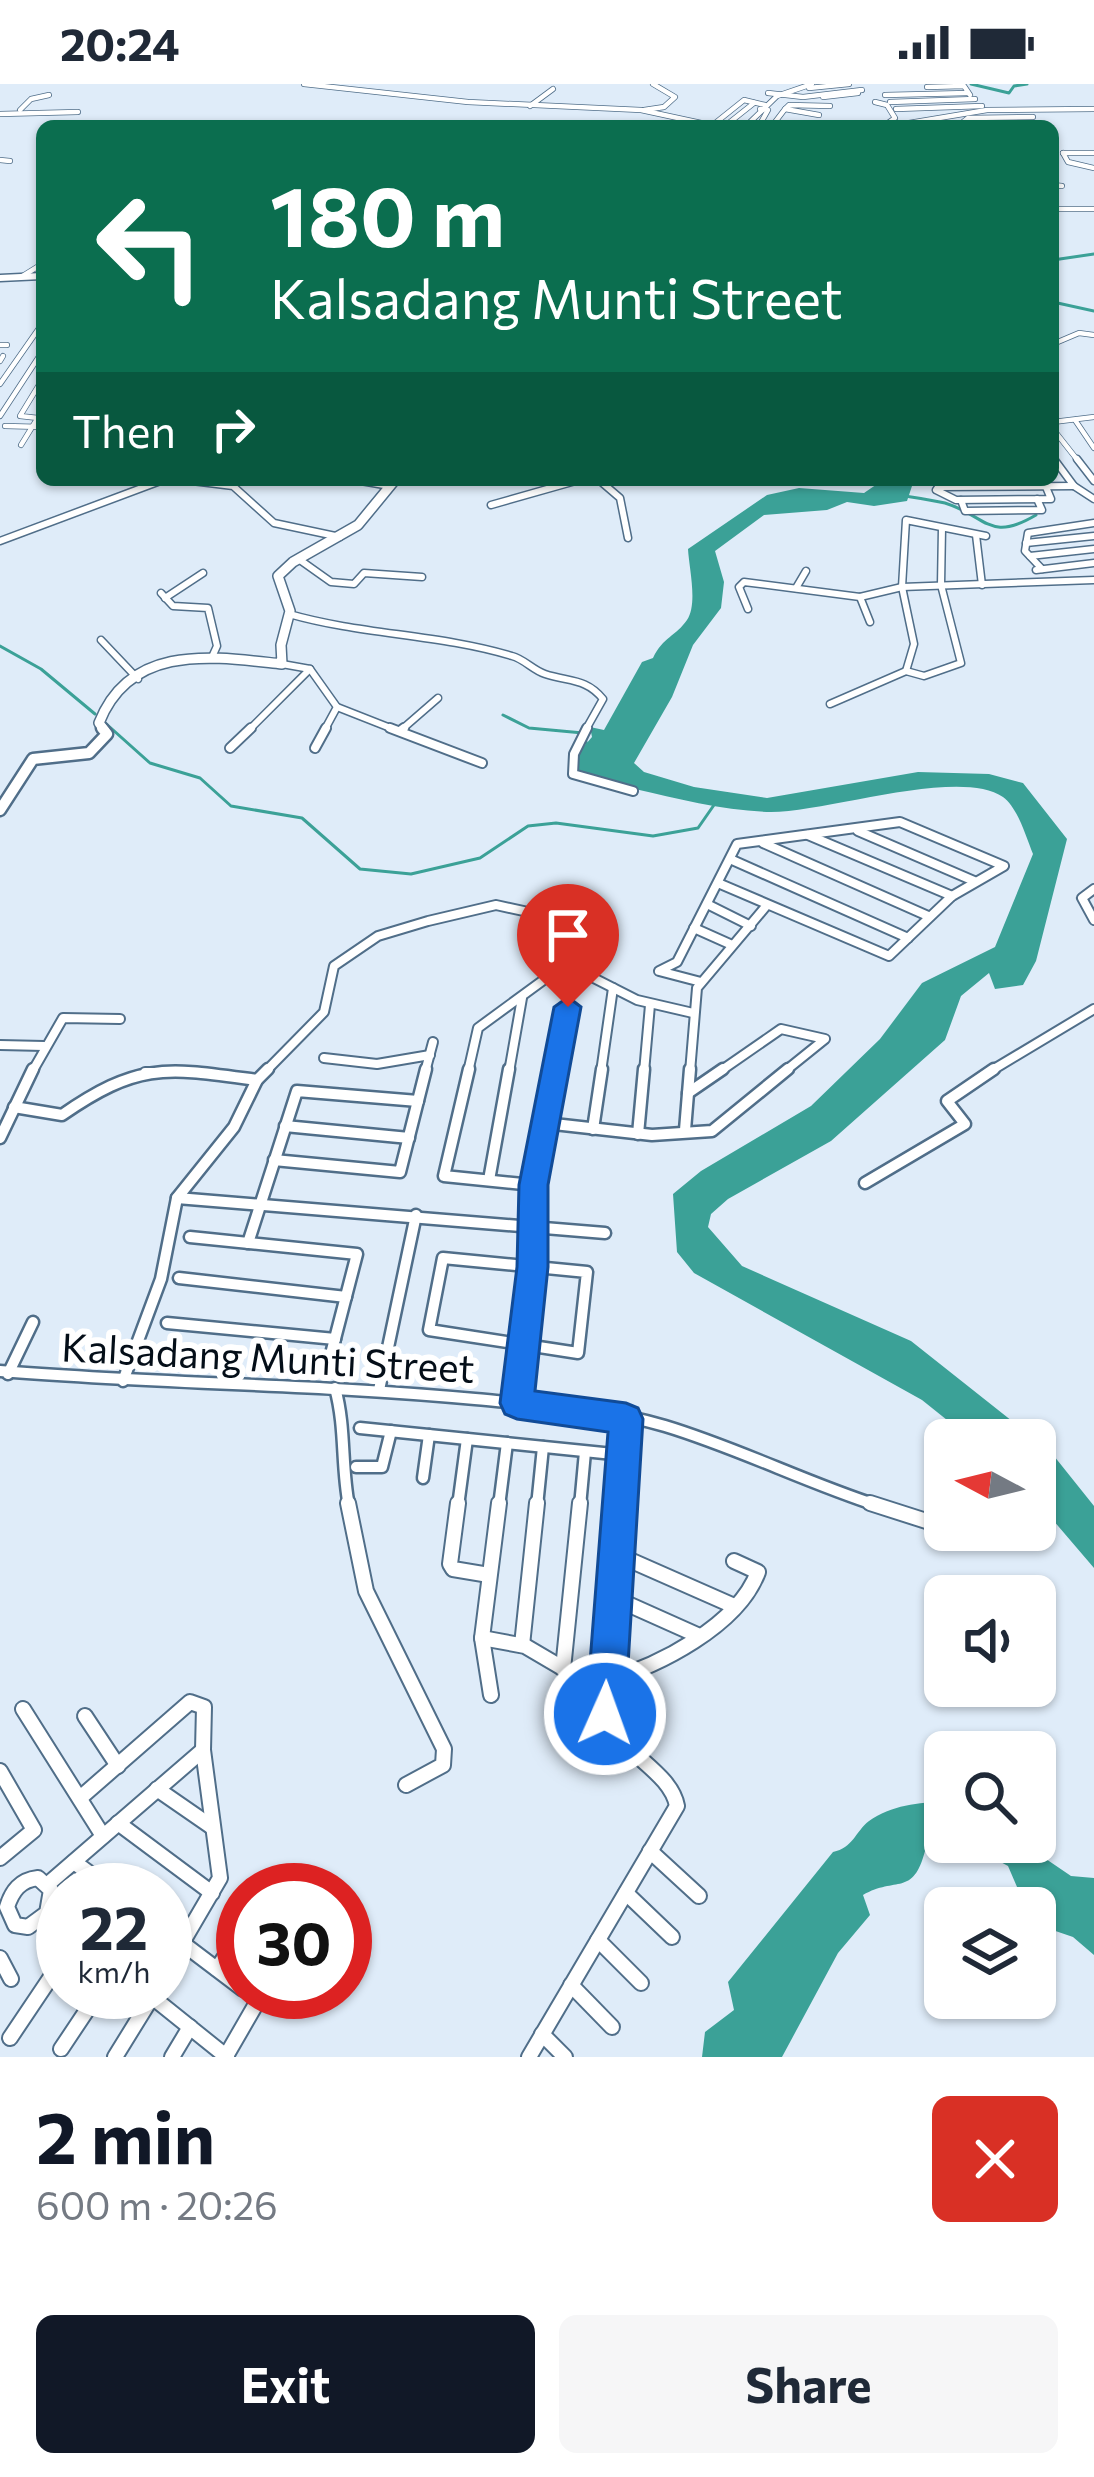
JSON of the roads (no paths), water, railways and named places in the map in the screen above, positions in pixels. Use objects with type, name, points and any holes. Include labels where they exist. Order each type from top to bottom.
[{"type":"street","points":[[304,84],[530,106],[644,110],[664,107],[675,97],[653,84]]},
{"type":"street","points":[[782,84],[768,93],[812,98],[855,88]]},
{"type":"street","points":[[736,120],[777,96],[812,84]]},
{"type":"street","points":[[788,97],[805,88],[855,88]]},
{"type":"street","points":[[812,98],[855,88]]},
{"type":"street","points":[[799,98],[808,92],[855,88]]},
{"type":"street","points":[[530,106],[554,89]]},
{"type":"street","points":[[20,110],[31,99],[50,94]]},
{"type":"street","points":[[890,105],[931,97],[976,101]]},
{"type":"street","points":[[913,114],[931,97],[976,101]]},
{"type":"street","points":[[892,120],[887,105],[931,97],[1035,114]]},
{"type":"street","points":[[719,120],[745,100],[768,110],[762,120]]},
{"type":"street","points":[[922,120],[976,101]]},
{"type":"street","points":[[747,120],[760,105]]},
{"type":"street","points":[[777,120],[789,105],[830,106]]},
{"type":"street","points":[[890,105],[927,119]]},
{"type":"street","points":[[785,109],[819,115]]},
{"type":"street","points":[[1019,120],[1035,114],[1094,109]]},
{"type":"street","points":[[644,110],[678,120]]},
{"type":"street","points":[[0,114],[78,112]]},
{"type":"street","points":[[1031,120],[1035,114]]},
{"type":"street","points":[[1094,155],[1065,156],[1068,162],[1094,168]]},
{"type":"street","points":[[0,160],[10,161]]},
{"type":"street","points":[[1059,209],[1094,209]]},
{"type":"street","points":[[21,277],[36,268]]},
{"type":"street","points":[[0,278],[36,276]]},
{"type":"street","points":[[2,380],[36,332]]},
{"type":"street","points":[[1059,341],[1078,333],[1094,335]]},
{"type":"street","points":[[1,358],[19,356]]},
{"type":"street","points":[[36,362],[1,420],[36,427]]},
{"type":"street","points":[[12,366],[33,367]]},
{"type":"street","points":[[36,390],[20,416],[36,415]]},
{"type":"street","points":[[1059,424],[1094,417]]},
{"type":"street","points":[[1075,420],[1092,443]]},
{"type":"street","points":[[21,445],[36,421]]},
{"type":"street","points":[[1081,430],[1094,428]]},
{"type":"street","points":[[1011,486],[1094,485],[1059,435]]},
{"type":"street","points":[[1059,468],[1094,499]]},
{"type":"street","points":[[1059,475],[1064,475]]},
{"type":"street","points":[[0,542],[147,486]]},
{"type":"street","points":[[232,486],[274,523],[340,537]]},
{"type":"street","points":[[283,664],[281,645],[289,614],[278,576],[359,524],[390,486]]},
{"type":"street","points":[[545,486],[548,489]]},
{"type":"street","points":[[490,505],[558,486]]},
{"type":"street","points":[[606,486],[620,497],[628,538]]},
{"type":"street","points":[[940,486],[941,496],[961,500],[965,511],[1042,510],[1037,499],[1051,499],[1046,487]]},
{"type":"street","points":[[906,671],[914,633],[902,587],[906,520],[981,536],[982,585]]},
{"type":"street","points":[[1094,523],[1038,529],[1028,533],[1027,543],[1039,569],[1094,563]]},
{"type":"street","points":[[830,704],[906,671],[924,676],[961,663],[941,585],[942,528]]},
{"type":"street","points":[[1027,543],[1094,536]]},
{"type":"street","points":[[1030,556],[1094,549]]},
{"type":"street","points":[[300,560],[340,584],[353,584],[364,573],[422,577]]},
{"type":"street","points":[[796,587],[806,571]]},
{"type":"street","points":[[203,573],[163,595],[173,606],[208,608],[217,646],[212,657]]},
{"type":"street","points":[[748,609],[741,584],[860,597],[902,587],[1094,580]]},
{"type":"street","points":[[860,597],[870,622]]},
{"type":"street","points":[[289,614],[331,626],[454,641],[528,660],[541,673],[591,684],[603,699],[583,733],[571,764],[573,774],[633,791]]},
{"type":"street","points":[[101,640],[138,679]]},
{"type":"street","points":[[0,810],[33,759],[88,753],[107,734],[99,724],[105,706],[138,679],[187,656],[310,669],[338,707],[482,763]]},
{"type":"street","points":[[230,748],[310,669]]},
{"type":"street","points":[[400,731],[439,698]]},
{"type":"street","points":[[314,748],[338,707]]},
{"type":"street","points":[[701,982],[659,971],[676,962],[737,844],[900,822],[1004,866],[952,896],[893,956],[718,883]]},
{"type":"street","points":[[854,829],[974,881]]},
{"type":"street","points":[[808,835],[952,896]]},
{"type":"street","points":[[759,842],[928,916]]},
{"type":"street","points":[[730,859],[908,938]]},
{"type":"street","points":[[1094,889],[1082,898],[1083,908],[1094,920]]},
{"type":"street","points":[[707,904],[752,926]]},
{"type":"street","points":[[123,1381],[161,1279],[177,1198],[234,1127],[257,1080],[324,1012],[334,966],[378,936],[496,905],[542,915]]},
{"type":"street","points":[[685,1130],[693,1013],[701,982],[767,905]]},
{"type":"street","points":[[694,928],[732,945]]},
{"type":"street","points":[[572,963],[650,1005],[693,1013]]},
{"type":"street","points":[[533,1185],[444,1176],[478,1028],[572,963]]},
{"type":"street","points":[[517,1403],[533,1267],[533,1185],[572,963]]},
{"type":"street","points":[[593,1129],[613,988]]},
{"type":"street","points":[[489,1180],[522,998]]},
{"type":"street","points":[[638,1134],[650,1005]]},
{"type":"street","points":[[865,1183],[965,1124],[947,1102],[961,1090],[1094,1009]]},
{"type":"street","points":[[0,1138],[44,1046],[63,1018],[120,1019]]},
{"type":"street","points":[[545,1124],[638,1134],[712,1130],[826,1039],[782,1029],[688,1093]]},
{"type":"street","points":[[274,1160],[400,1172],[434,1042]]},
{"type":"street","points":[[0,1045],[44,1046]]},
{"type":"street","points":[[324,1058],[376,1064],[430,1055]]},
{"type":"street","points":[[14,1107],[62,1115],[77,1099],[149,1066],[257,1080]]},
{"type":"street","points":[[248,1243],[297,1091],[418,1101]]},
{"type":"street","points":[[285,1126],[409,1138]]},
{"type":"street","points":[[177,1198],[605,1233]]},
{"type":"street","points":[[379,1390],[416,1215]]},
{"type":"street","points":[[190,1237],[357,1254],[331,1354]]},
{"type":"street","points":[[443,1258],[533,1267],[586,1272],[578,1353],[429,1330],[443,1258]]},
{"type":"street","points":[[179,1278],[346,1297]]},
{"type":"street","points":[[4,1373],[33,1322]]},
{"type":"street","points":[[167,1324],[335,1339]]},
{"type":"street","name":"Kalsadang Munti Street","points":[[4,1373],[379,1390],[626,1419],[664,1426],[803,1482],[924,1520]]},
{"type":"street","points":[[335,1388],[345,1425],[342,1473],[366,1591],[444,1749],[443,1765],[406,1785]]},
{"type":"street","points":[[529,2057],[678,1798],[634,1756],[605,1714],[626,1419]]},
{"type":"street","points":[[360,1428],[623,1456]]},
{"type":"street","points":[[356,1467],[382,1467],[391,1431]]},
{"type":"street","points":[[423,1478],[430,1436]]},
{"type":"street","points":[[467,1439],[450,1564],[489,1575]]},
{"type":"street","points":[[491,1695],[482,1638],[507,1443]]},
{"type":"street","points":[[522,1645],[543,1447]]},
{"type":"street","points":[[563,1669],[585,1451]]},
{"type":"street","points":[[616,1554],[734,1606]]},
{"type":"street","points":[[605,1687],[697,1635],[734,1606],[760,1578],[734,1561]]},
{"type":"street","points":[[612,1597],[697,1635]]},
{"type":"street","points":[[482,1638],[522,1645],[605,1687]]},
{"type":"street","points":[[80,1798],[190,1702],[198,1702],[206,1713],[203,1750],[220,1878],[192,1926]]},
{"type":"street","points":[[23,1709],[103,1837]]},
{"type":"street","points":[[85,1716],[118,1766]]},
{"type":"street","points":[[74,1862],[203,1750]]},
{"type":"street","points":[[0,1771],[34,1830],[0,1858]]},
{"type":"street","points":[[157,1789],[213,1828]]},
{"type":"street","points":[[118,1823],[212,1893]]},
{"type":"street","points":[[650,1851],[699,1896]]},
{"type":"street","points":[[36,1880],[18,1885],[5,1925],[28,1928],[36,1922]]},
{"type":"street","points":[[626,1893],[672,1936]]},
{"type":"street","points":[[598,1940],[641,1983]]},
{"type":"street","points":[[0,1958],[11,1979]]},
{"type":"street","points":[[571,1985],[612,2027]]},
{"type":"street","points":[[10,2038],[36,1999]]},
{"type":"street","points":[[62,2049],[81,2019]]},
{"type":"street","points":[[115,2057],[136,2019]]},
{"type":"street","points":[[180,2019],[226,2056],[242,2019]]},
{"type":"street","points":[[172,2057],[190,2027]]},
{"type":"street","points":[[542,2034],[565,2057]]},
{"type":"waterway","points":[[971,84],[1009,93],[1014,86],[1027,84]]},
{"type":"waterway","points":[[1059,259],[1094,254]]},
{"type":"waterway","points":[[1059,303],[1094,311]]},
{"type":"waterway","points":[[905,496],[945,503],[998,527],[1036,515]]},
{"type":"waterway","points":[[0,646],[41,669],[95,714]]},
{"type":"waterway","points":[[503,715],[529,728],[583,733],[587,745]]},
{"type":"waterway","points":[[103,721],[150,763],[200,778],[231,806],[302,818],[360,869],[411,874],[480,858],[528,826],[556,823],[653,836],[698,828],[714,805]]}]
